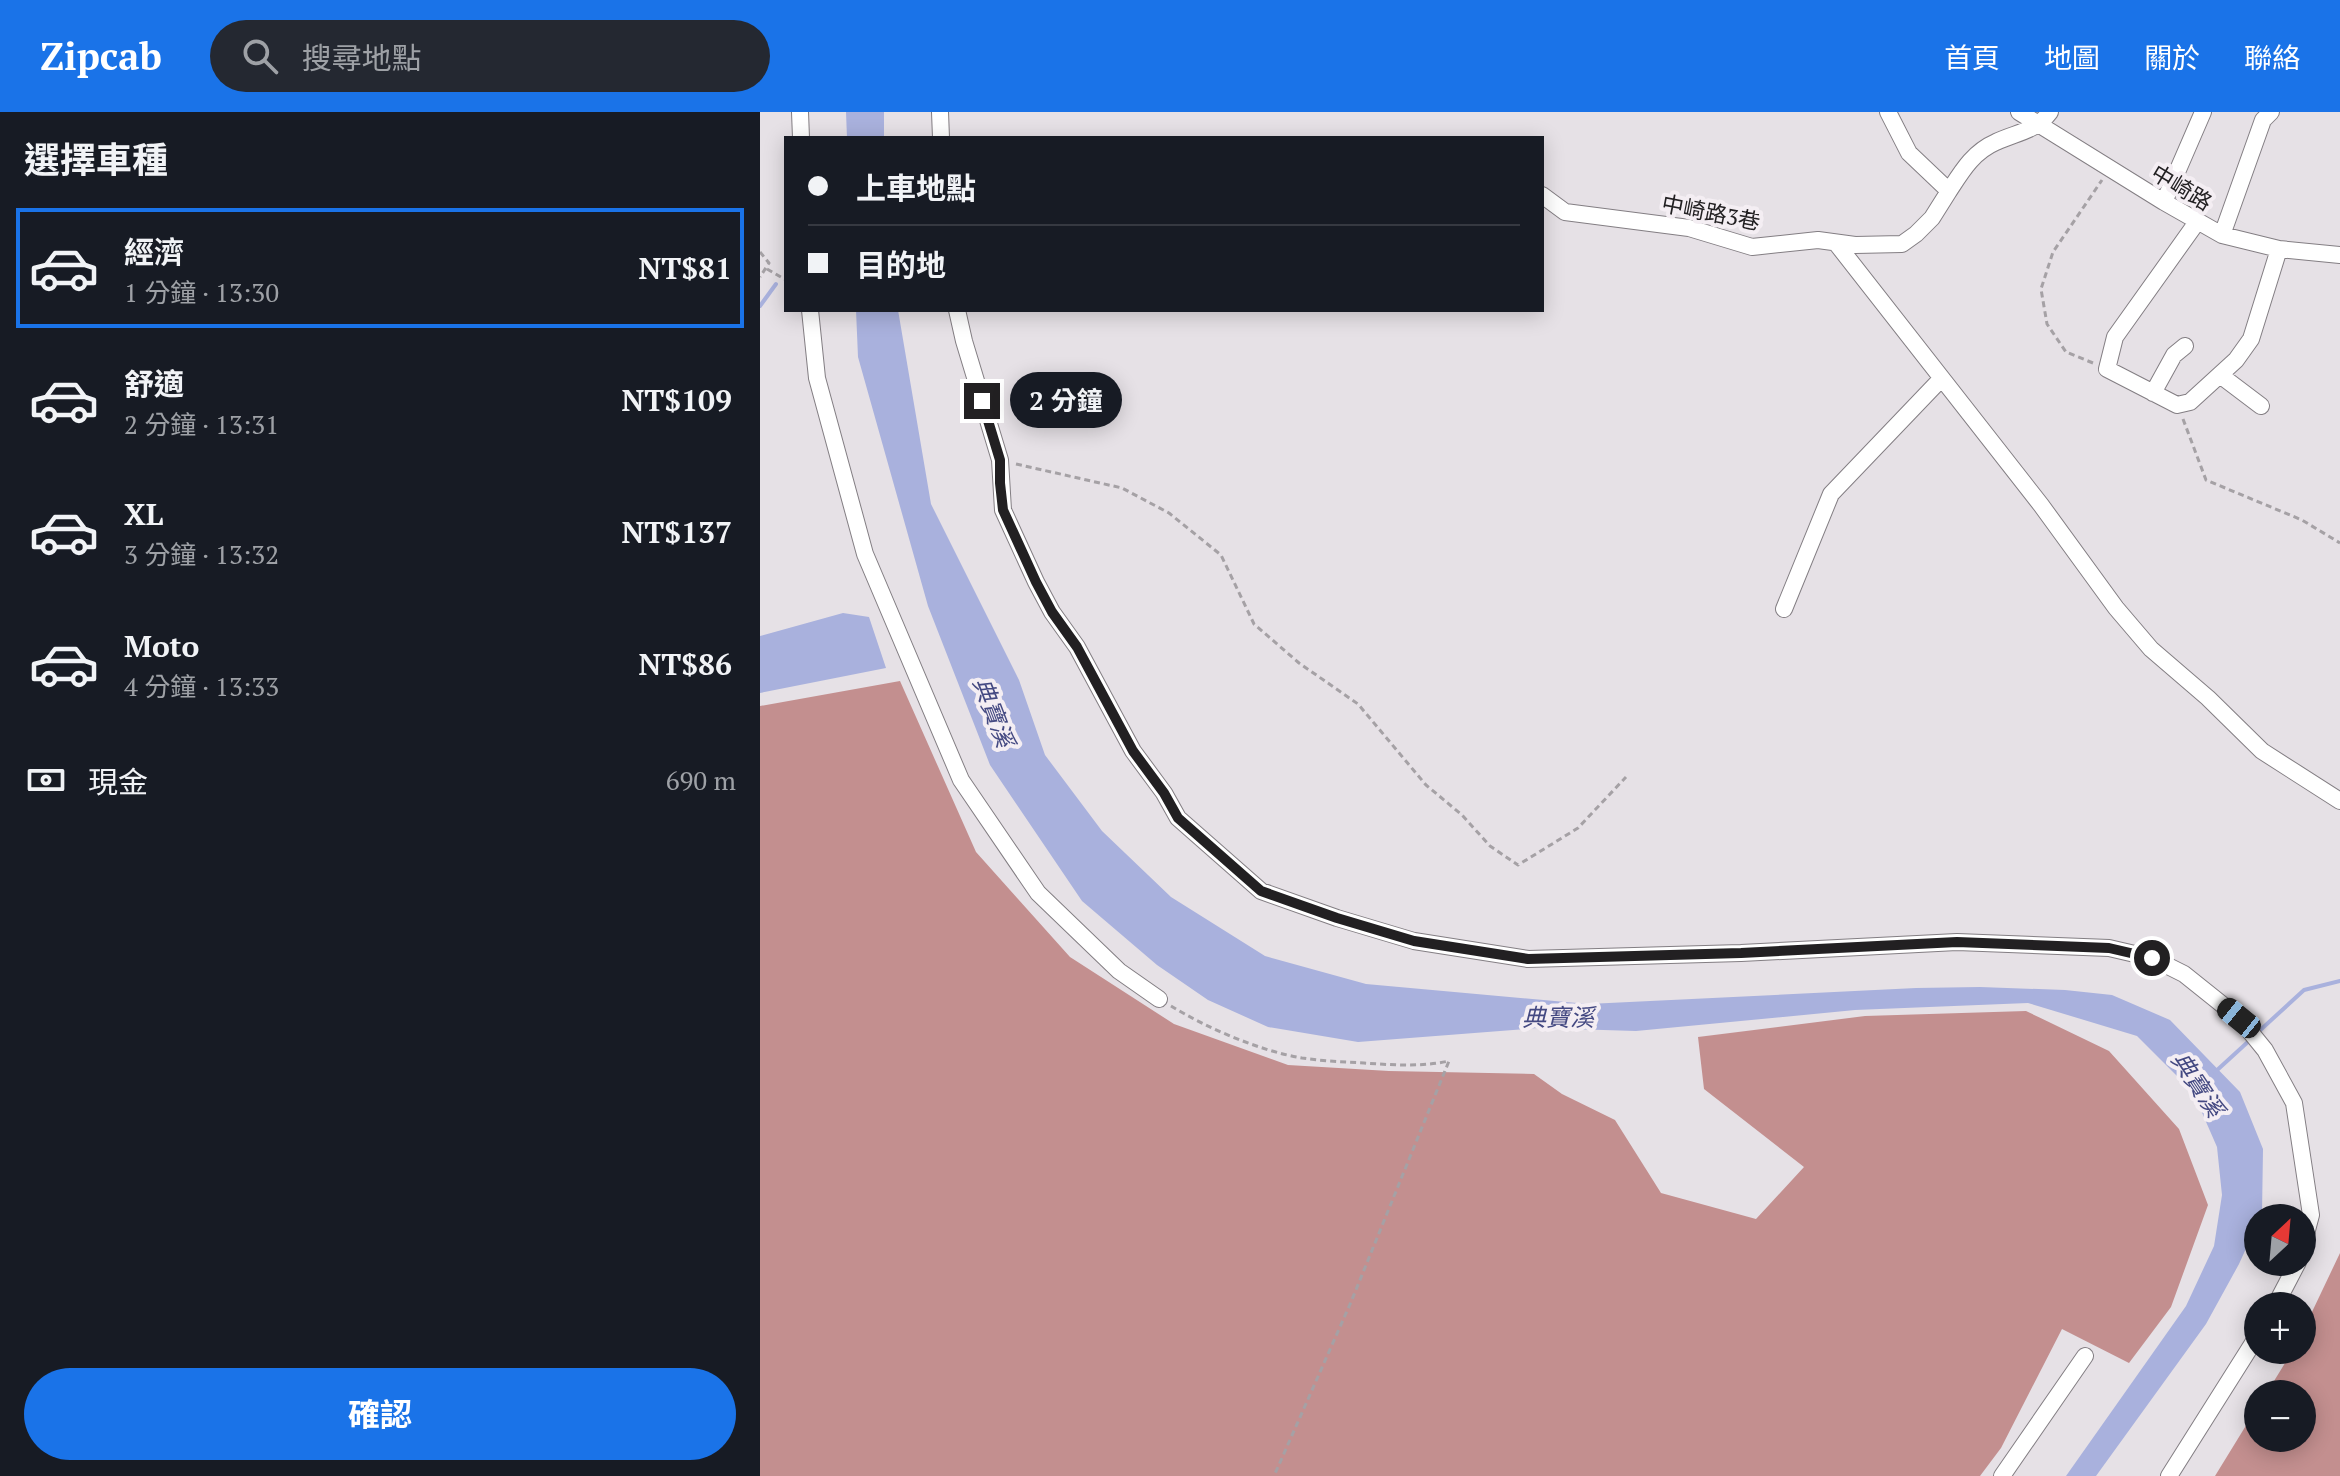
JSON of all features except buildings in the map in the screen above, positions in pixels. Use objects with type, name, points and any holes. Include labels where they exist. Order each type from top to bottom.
[{"type":"street","points":[[800,112],[801,136]]},
{"type":"street","points":[[940,112],[941,136]]},
{"type":"street","points":[[1888,112],[1909,153],[1949,191]]},
{"type":"street","name":"中崎路","points":[[2019,112],[2045,118],[2110,168],[2222,235],[2279,249],[2340,255]]},
{"type":"street","points":[[2164,202],[2203,112]]},
{"type":"street","points":[[2222,235],[2263,120],[2271,112]]},
{"type":"street","name":"中崎路3巷","points":[[1544,196],[1565,212],[1689,228],[1752,247],[1818,240],[1902,244],[1932,218],[1967,161],[1994,143],[2045,118]]},
{"type":"street","points":[[2197,222],[2115,337],[2107,369],[2177,405],[2190,402],[2236,360],[2251,339],[2279,249]]},
{"type":"street","points":[[1836,243],[2041,505],[2116,608],[2151,649],[2208,698],[2262,751],[2339,800]]},
{"type":"street","points":[[810,312],[817,378],[865,554],[961,780],[1038,893],[1119,971],[1159,999]]},
{"type":"street","points":[[957,312],[1000,460],[1003,510],[1036,582],[1052,612],[1077,647],[1133,751],[1178,818],[1261,891],[1307,909],[1414,941],[1528,959],[1741,953],[1957,942],[2109,948],[2152,958],[2184,974],[2239,1018],[2265,1050],[2294,1103],[2309,1204]]},
{"type":"street","points":[[2153,393],[2174,355],[2185,346]]},
{"type":"street","points":[[2220,375],[2261,406]]},
{"type":"street","points":[[1784,609],[1831,494],[1941,379]]},
{"type":"street","points":[[2002,1476],[2085,1356]]},
{"type":"street","points":[[2169,1476],[2244,1357]]},
{"type":"path","points":[[2107,369],[2066,352],[2047,324],[2041,289],[2053,252],[2110,168]]},
{"type":"path","points":[[760,252],[769,263],[760,277]]},
{"type":"path","points":[[767,269],[784,279]]},
{"type":"path","points":[[2177,405],[2206,480],[2302,520],[2340,543]]},
{"type":"path","points":[[1000,460],[1122,488],[1169,513],[1221,555],[1254,624],[1299,663],[1358,704],[1426,785],[1462,815],[1490,846],[1518,865],[1578,828],[1626,777]]},
{"type":"path","points":[[1159,999],[1201,1024],[1300,1058],[1389,1065],[1430,1065],[1449,1061],[1351,1302],[1274,1476]]},
{"type":"shaded area","points":[[900,681],[976,852],[1070,957],[1174,1024],[1288,1065],[1534,1074],[1562,1094],[1615,1120],[1661,1193],[1756,1219],[1804,1167],[1704,1089],[1698,1037],[1865,1016],[2026,1011],[2109,1051],[2179,1129],[2208,1205],[2171,1307],[2129,1363],[2062,1329],[2001,1448],[1980,1476],[760,1476],[760,706]]},
{"type":"shaded area","points":[[2340,1253],[2340,1476],[2215,1476],[2244,1429],[2244,1452],[2316,1452],[2316,1380],[2275,1380],[2284,1364],[2316,1364],[2316,1304]]},
{"type":"water","points":[[846,112],[884,112],[884,136],[847,136]]},
{"type":"water","name":"典寶溪","points":[[856,312],[898,312],[931,504],[1019,680],[1045,755],[1102,831],[1171,897],[1265,956],[1366,984],[1588,1004],[1916,988],[2065,990],[2112,995],[2170,1020],[2240,1092],[2263,1149],[2262,1204],[2244,1204],[2244,1253],[2239,1264],[2206,1324],[2096,1476],[2066,1476],[2186,1306],[2214,1246],[2222,1195],[2217,1147],[2193,1092],[2137,1036],[2028,1003],[1855,1010],[1636,1031],[1538,1028],[1358,1042],[1268,1027],[1208,1000],[1157,965],[1082,901],[990,765],[928,606],[858,357]]},
{"type":"water","points":[[843,613],[869,617],[886,668],[760,693],[760,636]]},
{"type":"waterway","points":[[760,306],[776,284]]},
{"type":"waterway","points":[[2256,1034],[2304,990],[2340,981]]},
{"type":"waterway","name":"典寶溪","points":[[2215,1072],[2250,1040]]},
{"type":"route","points":[[982,401],[1000,460],[1003,510],[1052,612],[1077,647],[1133,751],[1178,818],[1261,891],[1293,904],[1414,941],[1528,959],[1741,953],[1957,942],[2109,948],[2152,958]]}]
